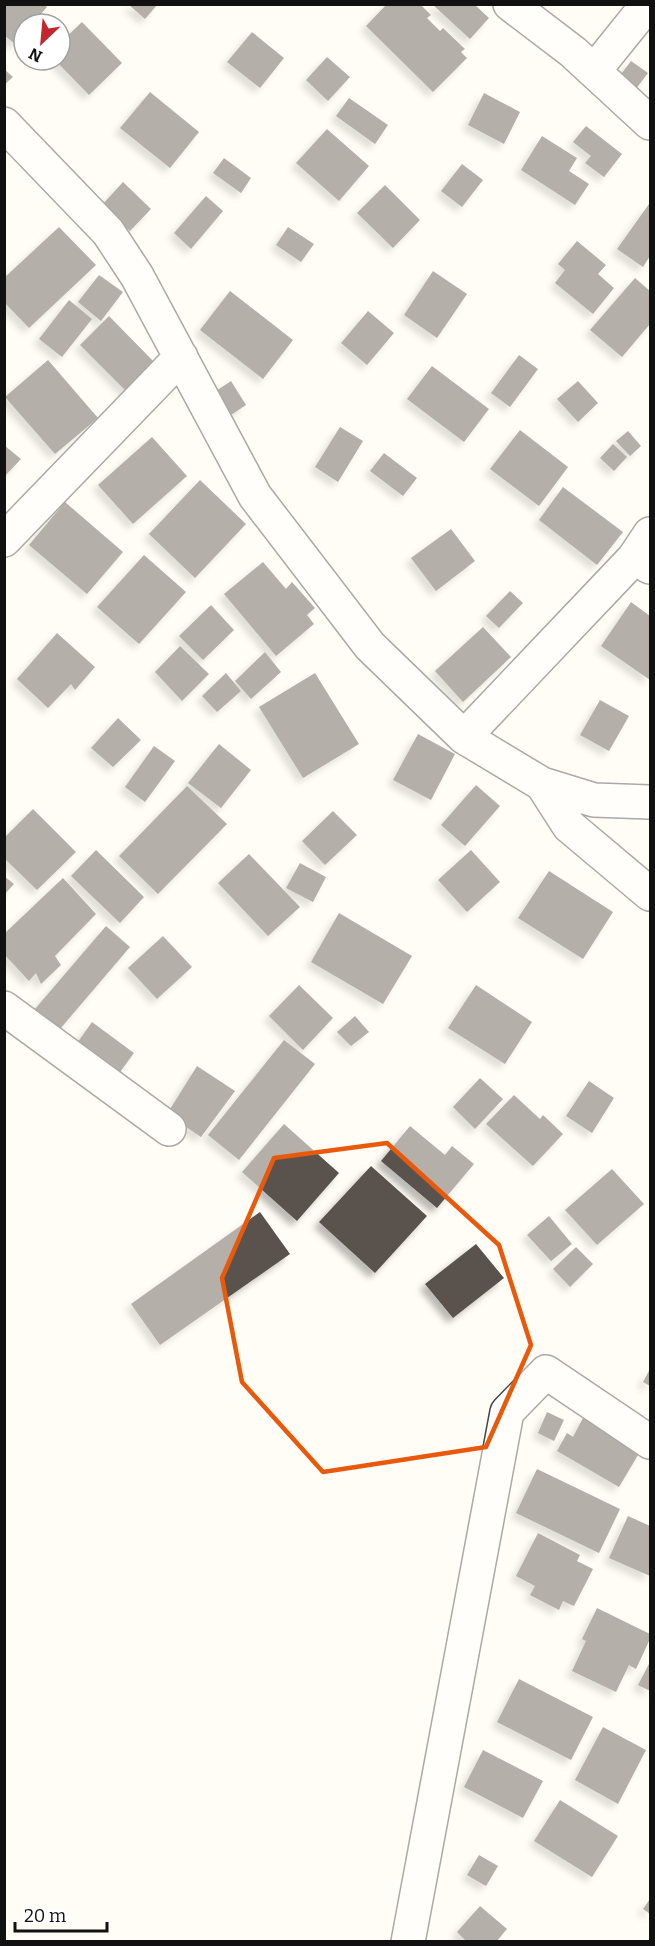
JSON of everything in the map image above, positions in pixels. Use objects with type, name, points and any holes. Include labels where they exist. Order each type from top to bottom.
[{"type":"street","points":[[510,4],[594,71],[651,123]]},
{"type":"street","points":[[594,71],[648,4]]},
{"type":"street","points":[[4,124],[108,232],[137,276],[255,496],[370,646],[464,737],[542,784],[594,800],[651,802]]},
{"type":"street","points":[[4,540],[181,357]]},
{"type":"street","points":[[464,737],[645,553]]},
{"type":"street","points":[[542,784],[569,826],[651,894]]},
{"type":"street","points":[[4,1008],[169,1129]]},
{"type":"street","points":[[408,1941],[507,1412],[546,1372],[651,1442]]},
{"type":"highlighted area","points":[[387,1143],[499,1245],[531,1345],[486,1447],[323,1472],[242,1382],[222,1278],[274,1158]]},
{"type":"building","points":[[4,4],[44,4],[47,7],[43,12],[12,12],[12,42],[4,35]]},
{"type":"building","points":[[128,4],[158,4],[145,19]]},
{"type":"building","points":[[387,4],[413,4],[414,6],[420,4],[431,15],[427,18],[440,31],[443,28],[465,49],[461,52],[467,58],[433,92],[366,26]]},
{"type":"building","points":[[432,4],[474,4],[489,18],[470,39]]},
{"type":"building","points":[[82,22],[122,63],[89,95],[67,72],[72,72],[72,32]]},
{"type":"building","points":[[252,32],[284,58],[260,88],[227,62]]},
{"type":"building","points":[[327,57],[350,77],[328,101],[306,80]]},
{"type":"building","points":[[631,61],[648,73],[632,94],[615,82]]},
{"type":"building","points":[[4,69],[13,77],[4,85]]},
{"type":"building","points":[[150,92],[199,132],[170,168],[120,128]]},
{"type":"building","points":[[484,93],[520,112],[504,144],[468,125]]},
{"type":"building","points":[[349,98],[388,125],[375,144],[336,116]]},
{"type":"building","points":[[586,126],[622,154],[604,177],[585,163],[591,156],[573,142]]},
{"type":"building","points":[[327,129],[369,166],[339,201],[296,163]]},
{"type":"building","points":[[542,136],[577,158],[569,171],[589,184],[575,205],[521,170]]},
{"type":"building","points":[[224,158],[251,178],[241,193],[213,173]]},
{"type":"building","points":[[462,164],[483,180],[462,207],[441,191]]},
{"type":"building","points":[[123,182],[151,209],[130,231],[102,205]]},
{"type":"building","points":[[385,185],[420,220],[393,248],[357,213]]},
{"type":"building","points":[[206,196],[223,211],[191,249],[174,233]]},
{"type":"building","points":[[649,204],[650,256],[643,267],[617,249]]},
{"type":"building","points":[[59,227],[96,265],[29,328],[4,302],[4,278]]},
{"type":"building","points":[[288,227],[314,244],[301,262],[276,245]]},
{"type":"building","points":[[577,241],[606,265],[598,274],[614,288],[593,314],[555,283],[565,270],[558,264]]},
{"type":"building","points":[[433,271],[467,294],[437,338],[404,315]]},
{"type":"building","points":[[99,275],[123,292],[101,321],[78,302]]},
{"type":"building","points":[[635,278],[650,291],[650,324],[622,357],[590,330]]},
{"type":"building","points":[[230,291],[293,340],[263,379],[200,330]]},
{"type":"building","points":[[69,300],[92,319],[62,357],[39,339]]},
{"type":"building","points":[[368,311],[394,333],[367,365],[341,343]]},
{"type":"building","points":[[109,316],[157,365],[128,393],[80,345]]},
{"type":"building","points":[[519,355],[538,369],[510,407],[491,393]]},
{"type":"building","points":[[48,360],[98,418],[55,454],[5,397]]},
{"type":"building","points":[[432,366],[489,409],[464,442],[407,399]]},
{"type":"building","points":[[231,381],[246,405],[231,415],[216,391]]},
{"type":"building","points":[[578,381],[598,403],[578,422],[557,399]]},
{"type":"building","points":[[340,427],[363,441],[338,482],[315,467]]},
{"type":"building","points":[[520,430],[568,467],[539,506],[490,469]]},
{"type":"building","points":[[628,431],[641,446],[630,456],[616,441]]},
{"type":"building","points":[[152,437],[187,476],[133,524],[98,485]]},
{"type":"building","points":[[613,444],[627,457],[614,471],[600,458]]},
{"type":"building","points":[[4,445],[21,459],[4,477]]},
{"type":"building","points":[[384,453],[417,478],[403,496],[370,471]]},
{"type":"building","points":[[200,480],[246,524],[195,578],[149,534]]},
{"type":"building","points":[[563,487],[623,532],[597,565],[539,520]]},
{"type":"building","points":[[65,502],[123,552],[87,594],[29,545]]},
{"type":"building","points":[[451,529],[475,561],[436,591],[411,558]]},
{"type":"building","points":[[144,555],[186,592],[139,644],[97,607]]},
{"type":"building","points":[[263,562],[286,589],[292,582],[315,608],[307,615],[314,624],[276,656],[224,594]]},
{"type":"building","points":[[510,591],[523,603],[499,628],[486,616]]},
{"type":"building","points":[[631,602],[650,616],[650,680],[601,646]]},
{"type":"building","points":[[211,605],[234,630],[203,660],[179,636]]},
{"type":"building","points":[[483,627],[511,657],[463,702],[435,671]]},
{"type":"building","points":[[57,633],[95,667],[75,690],[71,684],[48,708],[17,679]]},
{"type":"building","points":[[180,646],[209,674],[182,701],[155,672]]},
{"type":"building","points":[[265,652],[281,672],[251,699],[235,681]]},
{"type":"building","points":[[226,673],[241,691],[217,712],[202,696]]},
{"type":"building","points":[[315,673],[359,744],[303,778],[259,707]]},
{"type":"building","points":[[600,700],[629,716],[609,751],[580,735]]},
{"type":"building","points":[[118,718],[141,740],[113,767],[91,748]]},
{"type":"building","points":[[418,734],[455,754],[431,800],[393,780]]},
{"type":"building","points":[[219,744],[251,770],[221,808],[188,783]]},
{"type":"building","points":[[154,746],[175,761],[145,802],[125,787]]},
{"type":"building","points":[[476,785],[500,806],[465,846],[441,825]]},
{"type":"building","points":[[187,786],[227,824],[158,894],[119,856]]},
{"type":"building","points":[[33,809],[76,852],[37,890],[4,858],[4,838]]},
{"type":"building","points":[[333,811],[357,835],[325,865],[302,841]]},
{"type":"building","points":[[96,850],[144,897],[120,923],[71,876]]},
{"type":"building","points":[[471,850],[500,882],[467,912],[438,880]]},
{"type":"building","points":[[249,854],[300,907],[268,936],[218,883]]},
{"type":"building","points":[[300,863],[326,877],[313,902],[286,888]]},
{"type":"building","points":[[549,871],[613,912],[583,959],[518,918]]},
{"type":"building","points":[[4,876],[14,884],[4,895]]},
{"type":"building","points":[[63,878],[96,914],[55,956],[61,965],[41,984],[36,973],[29,981],[4,954],[4,934]]},
{"type":"building","points":[[339,913],[412,956],[383,1004],[311,962]]},
{"type":"building","points":[[106,926],[130,947],[60,1029],[35,1009]]},
{"type":"building","points":[[163,936],[192,967],[157,999],[128,968]]},
{"type":"building","points":[[299,985],[333,1018],[303,1050],[269,1016]]},
{"type":"building","points":[[476,985],[532,1022],[505,1064],[448,1028]]},
{"type":"building","points":[[355,1016],[369,1032],[351,1046],[337,1032]]},
{"type":"building","points":[[92,1022],[134,1053],[112,1083],[70,1053]]},
{"type":"building","points":[[284,1040],[315,1064],[239,1160],[208,1135]]},
{"type":"building","points":[[197,1066],[235,1091],[201,1137],[167,1114]]},
{"type":"building","points":[[480,1078],[503,1099],[475,1129],[453,1107]]},
{"type":"building","points":[[589,1081],[614,1098],[592,1133],[566,1116]]},
{"type":"building","points":[[514,1095],[540,1119],[543,1115],[563,1134],[533,1166],[486,1124]]},
{"type":"building","points":[[284,1124],[339,1173],[297,1221],[242,1172]]},
{"type":"building","points":[[410,1126],[445,1155],[452,1146],[474,1164],[437,1208],[381,1161]]},
{"type":"building","points":[[371,1166],[427,1216],[375,1273],[319,1222]]},
{"type":"building","points":[[612,1169],[644,1204],[597,1245],[565,1210]]},
{"type":"building","points":[[260,1212],[290,1254],[160,1345],[131,1304]]},
{"type":"building","points":[[549,1216],[572,1244],[551,1261],[527,1235]]},
{"type":"building","points":[[476,1244],[504,1278],[453,1318],[425,1284]]},
{"type":"building","points":[[576,1247],[593,1264],[570,1287],[553,1269]]},
{"type":"building","points":[[650,1369],[650,1386],[643,1382]]},
{"type":"building","points":[[547,1412],[564,1420],[554,1441],[538,1433]]},
{"type":"building","points":[[584,1416],[641,1450],[619,1487],[557,1451],[567,1433],[573,1437]]},
{"type":"building","points":[[537,1469],[620,1509],[599,1553],[516,1513]]},
{"type":"building","points":[[628,1516],[650,1526],[650,1576],[609,1558]]},
{"type":"building","points":[[538,1533],[580,1555],[577,1561],[593,1569],[574,1606],[563,1601],[559,1610],[530,1595],[535,1586],[516,1576]]},
{"type":"building","points":[[597,1608],[650,1634],[650,1639],[636,1669],[629,1665],[616,1692],[572,1671],[586,1641],[582,1639]]},
{"type":"building","points":[[650,1662],[650,1691],[638,1685]]},
{"type":"building","points":[[519,1679],[593,1717],[571,1760],[497,1722]]},
{"type":"building","points":[[603,1727],[646,1750],[618,1804],[575,1780]]},
{"type":"building","points":[[483,1750],[543,1781],[523,1818],[464,1787]]},
{"type":"building","points":[[560,1800],[618,1836],[592,1877],[534,1841]]},
{"type":"building","points":[[479,1855],[498,1866],[486,1886],[467,1875]]},
{"type":"building","points":[[650,1899],[650,1914],[643,1909]]},
{"type":"building","points":[[480,1906],[507,1929],[496,1942],[467,1942],[457,1932]]}]
